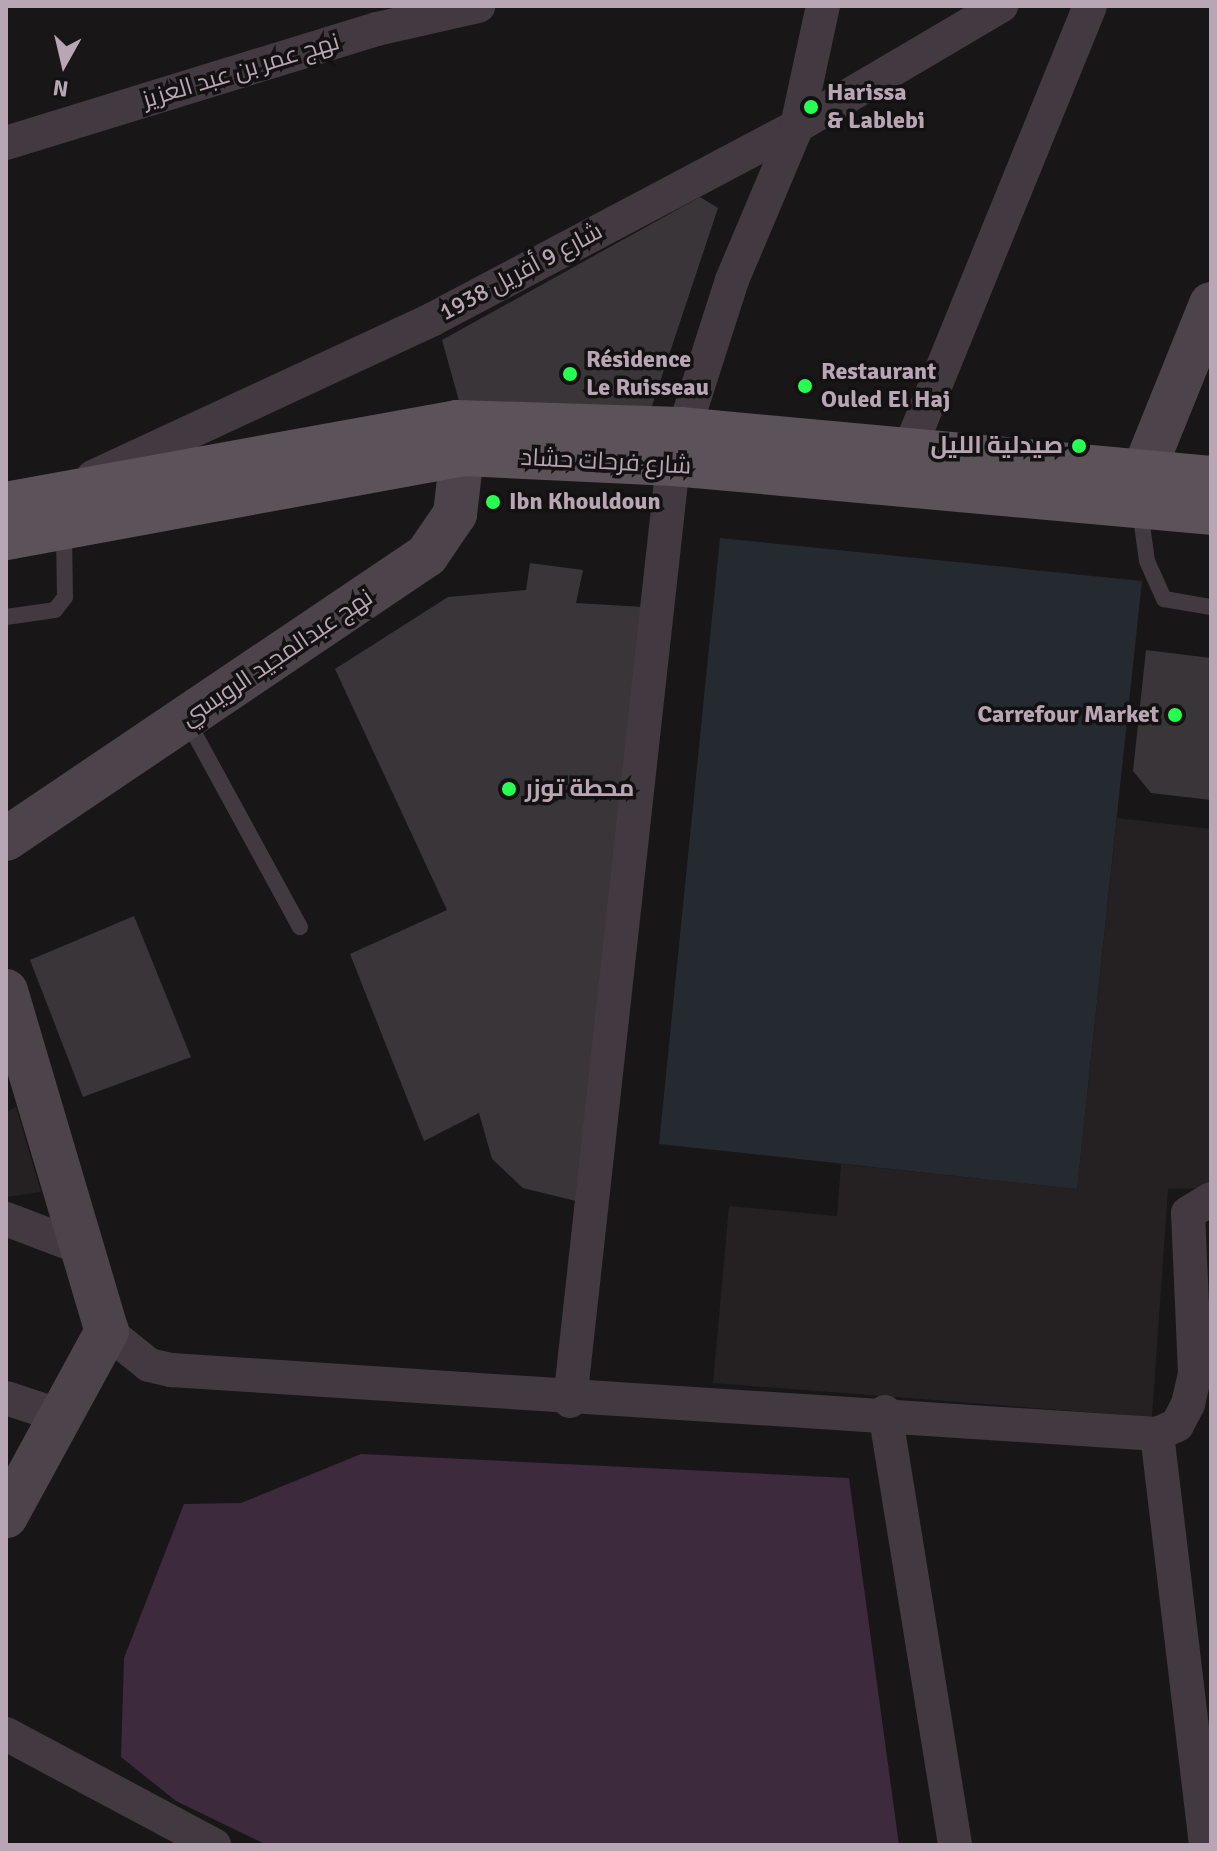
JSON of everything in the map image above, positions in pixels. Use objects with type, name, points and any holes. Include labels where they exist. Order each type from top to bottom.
[{"type":"main road","name":"شارع فرحات حشاد","points":[[6,538],[60,511],[460,438],[676,447],[1141,488],[1211,478]]},
{"type":"main road","name":"شارع فرحات حشاد","points":[[1141,488],[1211,513]]},
{"type":"main road","name":"شارع فرحات حشاد","points":[[6,504],[60,511]]},
{"type":"street","name":"نهج عمر بن عبد العزيز","points":[[6,143],[377,29],[478,6]]},
{"type":"street","points":[[570,1401],[676,447],[797,126],[823,6]]},
{"type":"street","name":"شارع 9 أفريل 1938","points":[[60,511],[433,319],[797,126],[1001,6]]},
{"type":"street","points":[[902,468],[1090,6]]},
{"type":"street","points":[[1141,488],[1211,304]]},
{"type":"street","name":"نهج عبدالمجيد الرويسي","points":[[6,839],[427,555],[455,514],[460,438]]},
{"type":"street","points":[[6,991],[107,1331],[149,1365],[171,1370],[570,1401],[885,1412],[1157,1434],[1177,1425],[1188,1404],[1195,1361],[1188,1213],[1211,1199]]},
{"type":"street","points":[[6,1219],[82,1248]]},
{"type":"street","points":[[6,1516],[58,1415],[107,1331]]},
{"type":"street","points":[[6,1398],[58,1415]]},
{"type":"street","points":[[885,1412],[955,1845]]},
{"type":"street","points":[[1157,1434],[1206,1845]]},
{"type":"street","points":[[6,1734],[214,1845]]},
{"type":"lane","points":[[1141,488],[1147,561],[1164,599],[1211,607]]},
{"type":"lane","points":[[6,617],[55,610],[65,597],[60,511]]},
{"type":"lane","points":[[186,719],[300,927]]},
{"type":"shaded area","points":[[720,538],[1142,581],[1077,1189],[659,1144]]},
{"type":"shaded area","points":[[1117,818],[1211,829],[1211,1188],[1168,1189],[1152,1417],[713,1383],[729,1206],[837,1216],[841,1164],[1077,1189]]},
{"type":"shaded area","points":[[16,1107],[41,1192],[6,1197],[6,1112]]},
{"type":"shaded area","points":[[361,1454],[849,1478],[899,1845],[267,1845],[176,1801],[121,1757],[124,1658],[184,1504],[241,1503]]},
{"type":"building","points":[[700,197],[718,208],[651,409],[459,401],[442,340]]},
{"type":"building","name":"محطة توزر","points":[[530,563],[583,570],[576,603],[644,607],[584,1203],[523,1188],[492,1159],[479,1113],[424,1141],[350,954],[447,910],[335,669],[448,597],[526,590]]},
{"type":"building","name":"Carrefour Market","points":[[1146,650],[1211,658],[1211,800],[1151,793],[1133,771]]},
{"type":"building","points":[[134,916],[191,1057],[83,1097],[30,960]]},
{"type":"place","name":"Harissa & Lablebi","points":[[811,107]]},
{"type":"place","name":"Résidence Le Ruisseau","points":[[570,374]]},
{"type":"place","name":"Restaurant Ouled El Haj","points":[[805,386]]},
{"type":"place","name":"صيدلية الليل","points":[[1079,446]]},
{"type":"place","name":"Ibn Khouldoun","points":[[493,502]]},
{"type":"place","name":"Carrefour Market","points":[[1175,715]]},
{"type":"place","name":"محطة توزر","points":[[509,789]]}]
